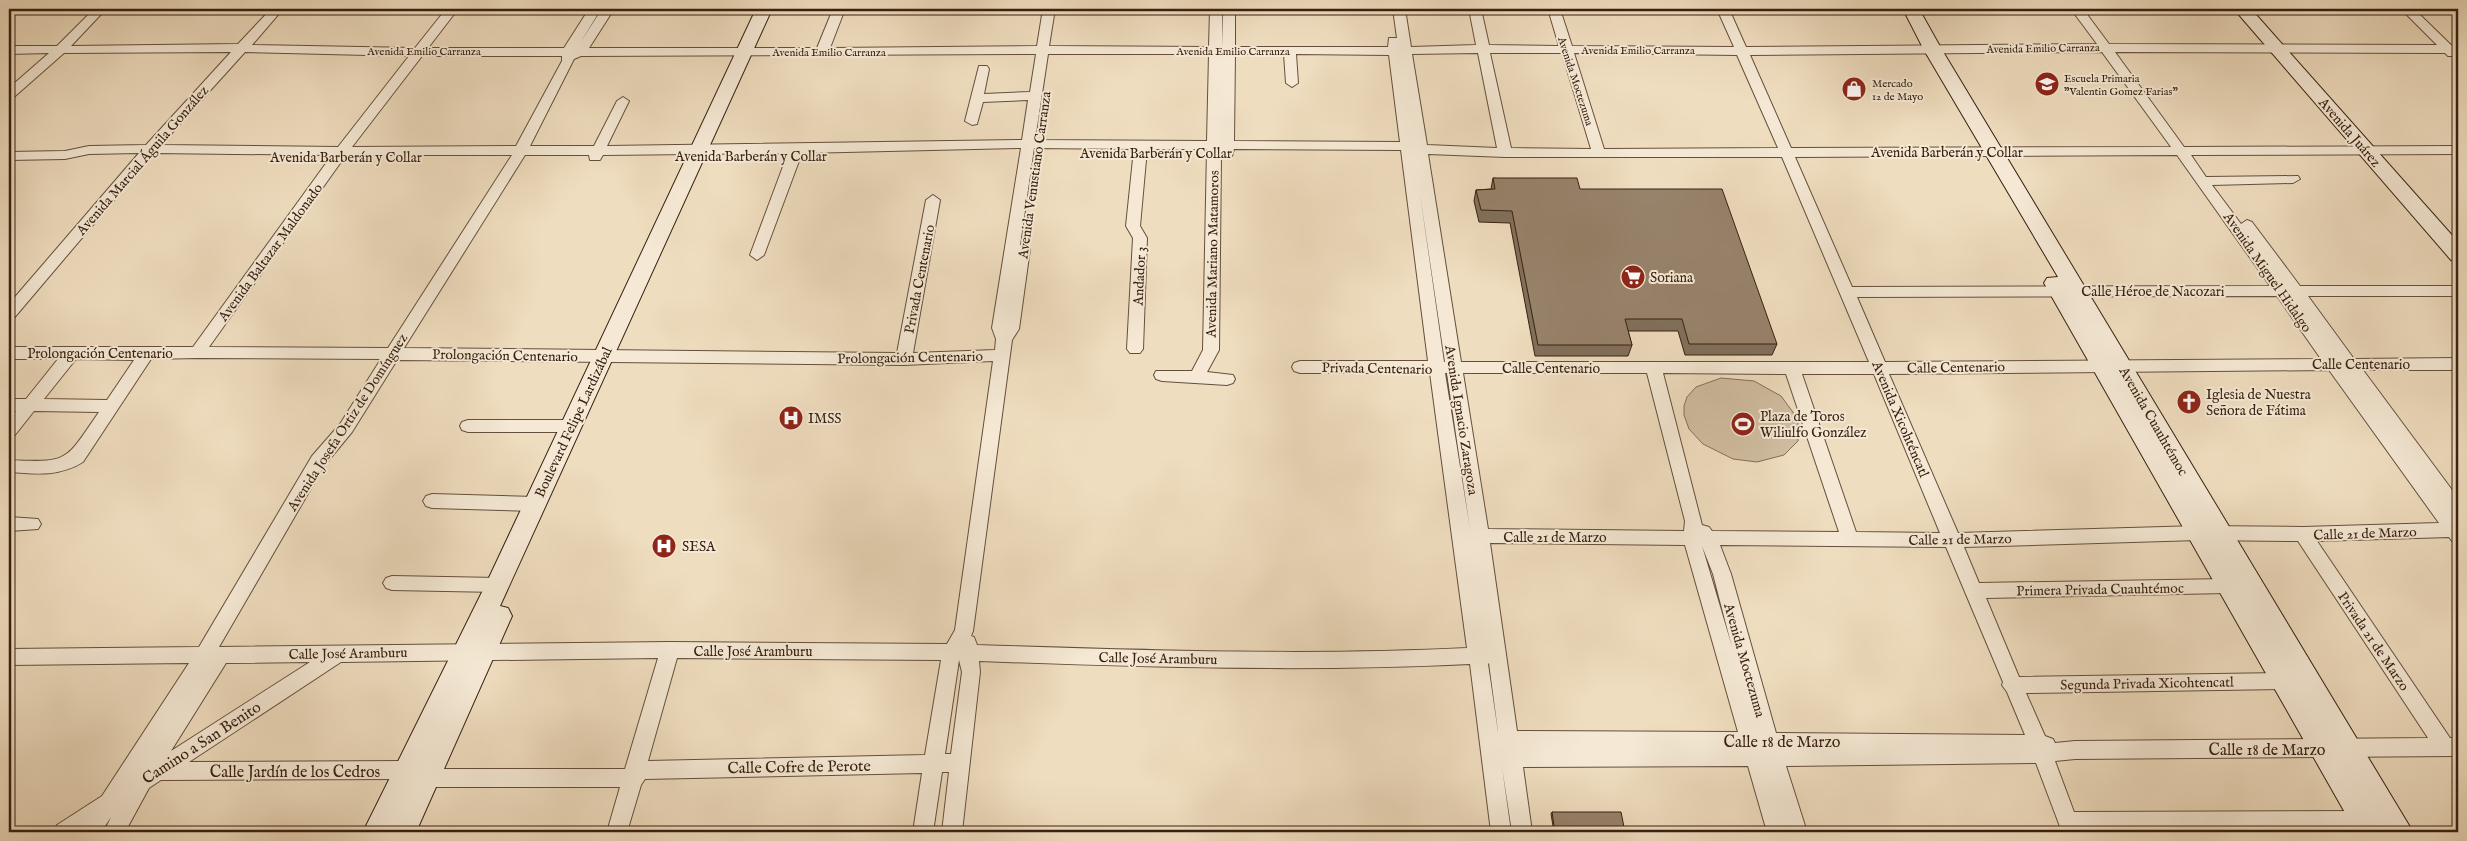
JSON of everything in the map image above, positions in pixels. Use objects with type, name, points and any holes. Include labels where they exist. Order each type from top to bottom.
[{"type":"main road","name":"Boulevard Felipe Lardizábal","points":[[752,52],[764,9]]},
{"type":"main road","name":"Boulevard Felipe Lardizábal","points":[[376,832],[405,770],[473,652],[729,100],[752,52],[776,9]]},
{"type":"main road","name":"Avenida Cuauhtémoc","points":[[1897,9],[1926,50],[2210,534],[2350,749],[2399,832]]},
{"type":"main road","name":"Avenida Cuauhtémoc","points":[[1911,9],[1926,50]]},
{"type":"main road","name":"Avenida Juárez","points":[[2242,9],[2283,48],[2431,216],[2458,255]]},
{"type":"main road","name":"Avenida Juárez","points":[[2254,9],[2283,48]]},
{"type":"main road","name":"Avenida Juárez","points":[[2431,216],[2458,240]]},
{"type":"main road","name":"Boulevard Felipe Lardizábal","points":[[402,832],[427,778],[498,585],[545,494],[571,426],[610,355]]},
{"type":"main road","name":"Avenida Cuauhtémoc","points":[[2210,534],[2227,586],[2368,827]]},
{"type":"street","points":[[9,94],[59,51],[100,9]]},
{"type":"street","name":"Avenida Marcial Águila González","points":[[9,314],[147,153],[277,9]]},
{"type":"street","name":"Avenida Baltazar Maldonado","points":[[197,352],[340,155],[452,9]]},
{"type":"street","points":[[822,52],[838,9]]},
{"type":"street","name":"Avenida Venustiano Carranza","points":[[923,832],[933,763],[961,652],[1003,347],[1011,329],[1019,238],[1047,50],[1049,9]]},
{"type":"street","name":"Avenida Venustiano Carranza","points":[[1032,148],[1036,91],[1060,9]]},
{"type":"street","name":"Avenida Mariano Matamoros","points":[[1199,377],[1200,367],[1210,350],[1220,149],[1221,96],[1215,52],[1216,9]]},
{"type":"street","name":"Avenida Mariano Matamoros","points":[[1221,96],[1230,51],[1229,9]]},
{"type":"street","points":[[1474,9],[1505,153]]},
{"type":"street","name":"Avenida Moctezuma","points":[[1554,9],[1565,50],[1599,154]]},
{"type":"street","name":"Avenida Xicohténcatl","points":[[1723,9],[1848,292],[2011,685],[2041,749],[2070,827]]},
{"type":"street","points":[[2408,9],[2453,49],[2458,60]]},
{"type":"street","name":"Avenida Josefa Ortiz de Domínguez","points":[[114,832],[149,775],[318,461],[346,428],[520,152],[573,54],[601,10]]},
{"type":"street","name":"Avenida Miguel Hidalgo","points":[[2084,11],[2259,251],[2280,291],[2457,532]]},
{"type":"street","name":"Avenida Ignacio Zaragoza","points":[[1395,14],[1407,95],[1420,151],[1480,536],[1522,832]]},
{"type":"street","name":"Avenida Emilio Carranza","points":[[9,50],[241,48],[573,54],[1047,50],[1215,52],[1400,51],[1483,48],[1742,51],[2111,48],[2453,49]]},
{"type":"street","points":[[1290,51],[1292,83]]},
{"type":"street","points":[[972,120],[983,70]]},
{"type":"street","points":[[978,93],[1036,91]]},
{"type":"street","points":[[597,153],[623,101]]},
{"type":"street","name":"Avenida Barberán y Collar","points":[[9,156],[65,155],[71,158],[147,153],[340,155],[520,152],[705,153],[1032,148],[1312,149],[1599,154],[2458,150]]},
{"type":"street","name":"Andador 3","points":[[1135,349],[1140,238],[1133,226],[1140,149]]},
{"type":"street","name":"Avenida Ignacio Zaragoza","points":[[1420,151],[1437,369],[1462,536],[1476,655],[1501,832]]},
{"type":"street","points":[[757,255],[796,152]]},
{"type":"street","points":[[2209,180],[2293,179]]},
{"type":"street","name":"Privada Centenario","points":[[904,359],[934,200]]},
{"type":"street","name":"Avenida Miguel Hidalgo","points":[[2259,251],[2296,291],[2458,511]]},
{"type":"street","name":"Calle Héroe de Nacozari","points":[[1848,292],[2458,291]]},
{"type":"street","name":"Prolongación Centenario","points":[[9,353],[146,354],[197,352],[904,359],[1003,347]]},
{"type":"street","points":[[9,431],[72,353]]},
{"type":"street","points":[[9,466],[53,468],[66,466],[77,457],[146,354]]},
{"type":"street","name":"Calle Centenario","points":[[1454,369],[2458,364]]},
{"type":"street","name":"Privada Centenario","points":[[1300,367],[1454,369]]},
{"type":"street","name":"Avenida Moctezuma","points":[[1653,367],[1698,532],[1716,556],[1737,663],[1762,750],[1777,832]]},
{"type":"street","points":[[1792,368],[1850,540]]},
{"type":"street","points":[[1162,375],[1227,379]]},
{"type":"street","points":[[9,406],[111,406]]},
{"type":"street","points":[[468,426],[571,426]]},
{"type":"street","points":[[2389,441],[2407,441]]},
{"type":"street","points":[[1450,456],[1467,456]]},
{"type":"street","points":[[432,501],[545,494]]},
{"type":"street","points":[[9,524],[32,524]]},
{"type":"street","name":"Calle 21 de Marzo","points":[[1462,536],[1698,532],[1850,540],[1951,540],[2210,534],[2457,532]]},
{"type":"street","name":"Privada 21 de Marzo","points":[[2303,534],[2452,748]]},
{"type":"street","points":[[392,583],[498,585]]},
{"type":"street","name":"Primera Privada Cuauhtémoc","points":[[1972,591],[2227,586]]},
{"type":"street","points":[[617,832],[636,774],[670,650]]},
{"type":"street","name":"Calle José Aramburu","points":[[9,657],[670,650],[961,652],[1160,659],[1386,660],[1497,655]]},
{"type":"street","name":"Avenida Venustiano Carranza","points":[[952,832],[971,672],[961,652]]},
{"type":"street","name":"Camino a San Benito","points":[[64,832],[149,775],[340,653]]},
{"type":"street","name":"Avenida Josefa Ortiz de Domínguez","points":[[90,832],[107,804],[212,656]]},
{"type":"street","name":"Segunda Privada Xicohtencatl","points":[[2011,685],[2282,681]]},
{"type":"street","name":"Calle 18 de Marzo","points":[[1490,749],[2075,750],[2452,748]]},
{"type":"street","name":"Avenida Moctezuma","points":[[1762,750],[1797,832]]},
{"type":"street","name":"Calle Cofre de Perote","points":[[636,774],[960,763]]},
{"type":"street","name":"Calle Jardín de los Cedros","points":[[149,775],[405,770]]},
{"type":"street","points":[[427,778],[636,774]]},
{"type":"street","points":[[2070,827],[2368,827]]},
{"type":"shaded area","name":"Plaza de Toros Wiliulfo González","points":[[1721,378],[1754,381],[1781,396],[1798,419],[1798,441],[1784,455],[1757,462],[1733,459],[1703,444],[1689,429],[1684,415],[1687,397],[1696,387]]},
{"type":"building","name":"Soriana","points":[[1493,178],[1577,178],[1580,189],[1722,189],[1777,344],[1689,344],[1682,319],[1625,319],[1632,345],[1538,345],[1512,211],[1481,210],[1476,190],[1495,189]]},
{"type":"building","points":[[1552,812],[1621,812],[1625,832],[1555,832]]},
{"type":"place","name":"Escuela Primaria \"Valentin Gomez Farias\"","points":[[2047,84]]},
{"type":"place","name":"Mercado 12 de Mayo","points":[[1854,89]]},
{"type":"place","name":"Soriana","points":[[1633,277]]},
{"type":"place","name":"Iglesia de Nuestra Señora de Fátima","points":[[2189,402]]},
{"type":"place","name":"IMSS","points":[[791,418]]},
{"type":"place","name":"Plaza de Toros Wiliulfo González","points":[[1743,424]]},
{"type":"place","name":"SESA","points":[[664,546]]}]
